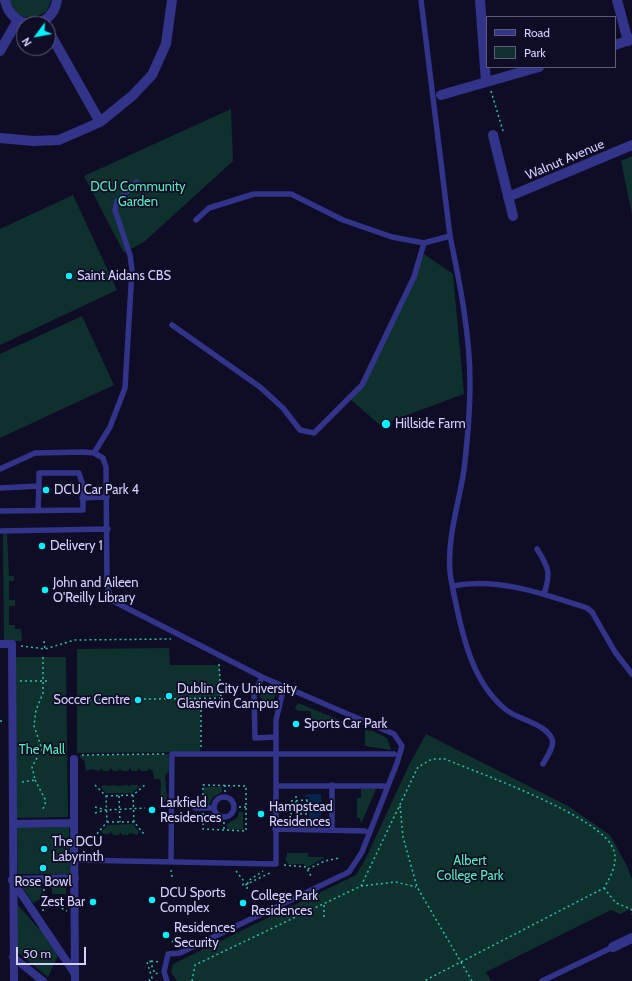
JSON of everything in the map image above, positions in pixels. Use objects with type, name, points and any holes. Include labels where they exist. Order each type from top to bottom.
[{"type":"street","points":[[4,0],[11,15],[16,19]]},
{"type":"street","points":[[48,16],[53,11],[57,0]]},
{"type":"street","points":[[0,138],[33,141],[59,140],[100,122],[132,96],[152,74],[166,44],[172,0]]},
{"type":"street","points":[[480,0],[486,57]]},
{"type":"street","points":[[616,0],[630,40],[616,45]]},
{"type":"street","points":[[0,51],[16,23]]},
{"type":"street","points":[[56,44],[100,122]]},
{"type":"street","points":[[487,68],[489,86]]},
{"type":"street","points":[[440,95],[489,86],[536,68]]},
{"type":"street","points":[[498,133],[512,216]]},
{"type":"street","name":"Walnut Avenue","points":[[508,197],[632,145]]},
{"type":"street","points":[[0,644],[12,644],[12,880],[14,981]]},
{"type":"street","points":[[75,977],[74,823],[76,757]]},
{"type":"street","points":[[13,824],[74,823]]},
{"type":"street","points":[[12,880],[74,878]]},
{"type":"street","points":[[12,880],[75,977]]},
{"type":"street","points":[[613,947],[632,938]]},
{"type":"street","points":[[14,957],[43,981]]},
{"type":"lane","points":[[421,0],[450,236],[464,304],[470,383],[464,470],[452,535],[450,571],[452,586],[468,652],[478,678],[505,709],[522,720],[532,723],[545,730],[552,738],[552,747],[543,764]]},
{"type":"lane","points":[[94,453],[110,427],[125,388],[132,270],[130,255],[115,210],[117,201],[137,182]]},
{"type":"lane","points":[[196,220],[209,208],[254,194],[291,194],[343,220],[392,237],[424,243],[450,236]]},
{"type":"lane","points":[[172,325],[260,387],[283,408],[300,430],[314,433],[362,385],[414,277],[424,243]]},
{"type":"lane","points":[[0,469],[34,453],[94,453],[103,458],[106,467],[108,528],[107,585],[110,596],[115,602],[262,677],[394,734],[402,746],[398,762],[362,852],[349,872],[180,953],[168,954],[164,972],[166,981]]},
{"type":"lane","points":[[0,511],[83,510],[83,486],[79,473],[39,473],[38,510]]},
{"type":"lane","points":[[0,488],[39,486]]},
{"type":"lane","points":[[82,498],[107,497]]},
{"type":"lane","points":[[0,531],[108,528]]},
{"type":"lane","points":[[538,549],[548,569],[549,578],[544,594]]},
{"type":"lane","points":[[452,586],[466,583],[488,583],[517,587],[587,608],[592,612],[615,652],[632,674]]},
{"type":"lane","points":[[262,677],[254,694],[255,738],[276,737]]},
{"type":"lane","points":[[75,860],[171,862],[276,867],[276,720],[284,687]]},
{"type":"lane","points":[[171,862],[173,809],[172,754],[394,754]]},
{"type":"lane","points":[[277,786],[332,784],[384,786]]},
{"type":"lane","points":[[332,784],[332,830]]},
{"type":"lane","points":[[225,797],[232,800],[234,807],[232,813],[224,817],[216,813],[214,808],[217,800],[225,797]]},
{"type":"lane","points":[[173,809],[180,808]]},
{"type":"lane","points":[[195,808],[214,808]]},
{"type":"lane","points":[[275,829],[366,831]]},
{"type":"lane","points":[[542,981],[613,947]]},
{"type":"path","points":[[489,86],[498,133]]},
{"type":"path","points":[[12,644],[45,649],[75,640],[171,639]]},
{"type":"path","points":[[44,641],[45,649]]},
{"type":"path","points":[[43,657],[43,693],[34,716],[34,726],[42,749],[32,766],[34,780],[46,801],[44,809]]},
{"type":"path","points":[[79,700],[222,698],[220,665],[213,661]]},
{"type":"path","points":[[12,681],[50,681]]},
{"type":"path","points":[[201,755],[202,699]]},
{"type":"path","points":[[76,757],[172,754]]},
{"type":"path","points":[[361,886],[418,767],[432,759],[446,759],[569,811],[607,838],[614,851],[615,869],[604,888],[424,981]]},
{"type":"path","points":[[13,784],[34,780]]},
{"type":"path","points":[[95,785],[106,796],[107,822],[96,835]]},
{"type":"path","points":[[106,796],[133,795],[145,785]]},
{"type":"path","points":[[203,785],[246,786],[246,807],[246,831],[203,829],[203,785]]},
{"type":"path","points":[[225,785],[225,797]]},
{"type":"path","points":[[296,785],[296,829]]},
{"type":"path","points":[[133,795],[134,822],[144,834]]},
{"type":"path","points":[[119,796],[120,822]]},
{"type":"path","points":[[307,800],[308,814],[296,814],[291,814],[290,801],[307,800]]},
{"type":"path","points":[[294,807],[302,806]]},
{"type":"path","points":[[400,806],[403,838],[417,887],[472,981]]},
{"type":"path","points":[[95,807],[106,810]]},
{"type":"path","points":[[234,807],[246,807]]},
{"type":"path","points":[[95,813],[106,810],[145,808]]},
{"type":"path","points":[[224,817],[224,830]]},
{"type":"path","points":[[107,822],[134,822]]},
{"type":"path","points":[[308,869],[325,861],[339,858]]},
{"type":"path","points":[[171,862],[172,877]]},
{"type":"path","points":[[246,885],[248,881],[256,875],[275,866],[306,867],[312,878]]},
{"type":"path","points":[[246,885],[276,867]]},
{"type":"path","points":[[171,870],[178,870]]},
{"type":"path","points":[[232,870],[241,875],[243,886],[246,885],[247,889]]},
{"type":"path","points":[[192,981],[195,965],[324,905],[361,886],[396,882],[417,887]]},
{"type":"path","points":[[604,888],[616,903],[631,909],[632,914]]},
{"type":"path","points":[[44,899],[74,915]]},
{"type":"path","points":[[324,905],[324,920]]},
{"type":"path","points":[[150,961],[159,962]]},
{"type":"path","points":[[150,961],[154,974],[158,973]]},
{"type":"path","points":[[150,961],[147,962],[152,978],[149,979],[150,981]]},
{"type":"green space","points":[[10,0],[51,0],[47,11],[38,16],[21,16],[13,8]]},
{"type":"green space","name":"DCU Community Garden","points":[[231,109],[233,161],[145,241],[124,253],[84,176]]},
{"type":"green space","points":[[632,156],[632,214],[621,161]]},
{"type":"green space","points":[[73,195],[117,290],[0,345],[0,229]]},
{"type":"green space","points":[[424,254],[453,274],[464,394],[380,425],[350,399],[362,383]]},
{"type":"green space","points":[[82,316],[114,385],[0,438],[0,354]]},
{"type":"green space","points":[[3,534],[7,534],[9,576],[14,576],[14,581],[9,581],[9,600],[15,600],[15,606],[9,606],[9,625],[15,625],[15,629],[21,629],[22,641],[4,641]]},
{"type":"green space","name":"Soccer Centre","points":[[169,648],[170,665],[220,665],[220,696],[200,697],[200,752],[77,753],[77,649]]},
{"type":"green space","name":"The Mall","points":[[15,657],[66,657],[68,817],[17,818]]},
{"type":"green space","points":[[261,686],[277,693],[273,701],[267,701],[262,698],[259,694]]},
{"type":"green space","points":[[298,703],[349,724],[311,725],[311,711],[298,711],[295,708]]},
{"type":"green space","points":[[365,730],[373,731],[387,738],[391,750],[365,746]]},
{"type":"green space","name":"Albert College Park","points":[[426,734],[568,806],[610,835],[626,864],[632,879],[632,908],[620,914],[611,910],[486,972],[491,981],[177,981],[171,972],[173,964],[356,875],[365,860],[410,763]]},
{"type":"green space","points":[[169,754],[169,771],[165,776],[167,799],[164,802],[160,801],[161,782],[159,779],[154,779],[153,771],[149,769],[147,771],[141,771],[139,768],[137,771],[132,771],[130,768],[128,771],[122,771],[120,769],[118,771],[113,771],[111,768],[109,771],[103,771],[101,768],[99,771],[92,769],[86,771],[84,760],[80,758],[80,755]]},
{"type":"green space","points":[[102,785],[127,785],[129,787],[130,785],[137,785],[139,787],[132,793],[106,793],[101,787]]},
{"type":"green space","points":[[204,787],[222,787],[222,792],[213,797],[209,806],[205,806],[207,803],[206,796],[204,796]]},
{"type":"green space","points":[[361,789],[376,789],[361,824],[360,818],[357,818],[357,798],[361,798]]},
{"type":"green space","points":[[239,812],[243,812],[243,829],[228,830],[227,824],[237,818]]},
{"type":"green space","points":[[133,824],[139,832],[137,835],[130,833],[128,835],[122,835],[120,832],[119,835],[113,835],[111,832],[109,834],[104,834],[101,832],[108,825]]},
{"type":"green space","points":[[69,827],[70,874],[18,874],[17,828]]},
{"type":"green space","points":[[287,853],[308,853],[308,857],[325,857],[308,867],[303,864],[288,864],[285,858],[287,857]]},
{"type":"green space","points":[[41,881],[42,898],[33,903],[19,882]]},
{"type":"green space","points":[[52,881],[66,881],[66,894],[52,894]]},
{"type":"green space","points":[[16,903],[39,929],[41,928],[58,956],[48,977],[17,952]]},
{"type":"water","points":[[307,794],[321,794],[321,821],[301,821],[309,818],[309,797],[303,797]]},
{"type":"place","name":"Saint Aidans CBS","points":[[69,276]]},
{"type":"place","name":"Hillside Farm","points":[[386,424]]},
{"type":"place","name":"DCU Car Park 4","points":[[46,490]]},
{"type":"place","name":"Delivery 1","points":[[42,546]]},
{"type":"place","name":"John and Aileen O'Reilly Library","points":[[45,590]]},
{"type":"place","name":"Dublin City University Glasnevin Campus","points":[[169,696]]},
{"type":"place","name":"Soccer Centre","points":[[138,700]]},
{"type":"place","name":"Sports Car Park","points":[[296,724]]},
{"type":"place","name":"Larkfield Residences","points":[[152,810]]},
{"type":"place","name":"Hampstead Residences","points":[[261,814]]},
{"type":"place","name":"The DCU Labyrinth","points":[[44,849]]},
{"type":"place","name":"Rose Bowl","points":[[43,868]]},
{"type":"place","name":"DCU Sports Complex","points":[[152,900]]},
{"type":"place","name":"Zest Bar","points":[[93,902]]},
{"type":"place","name":"College Park Residences","points":[[243,903]]},
{"type":"place","name":"Residences Security","points":[[166,935]]}]
